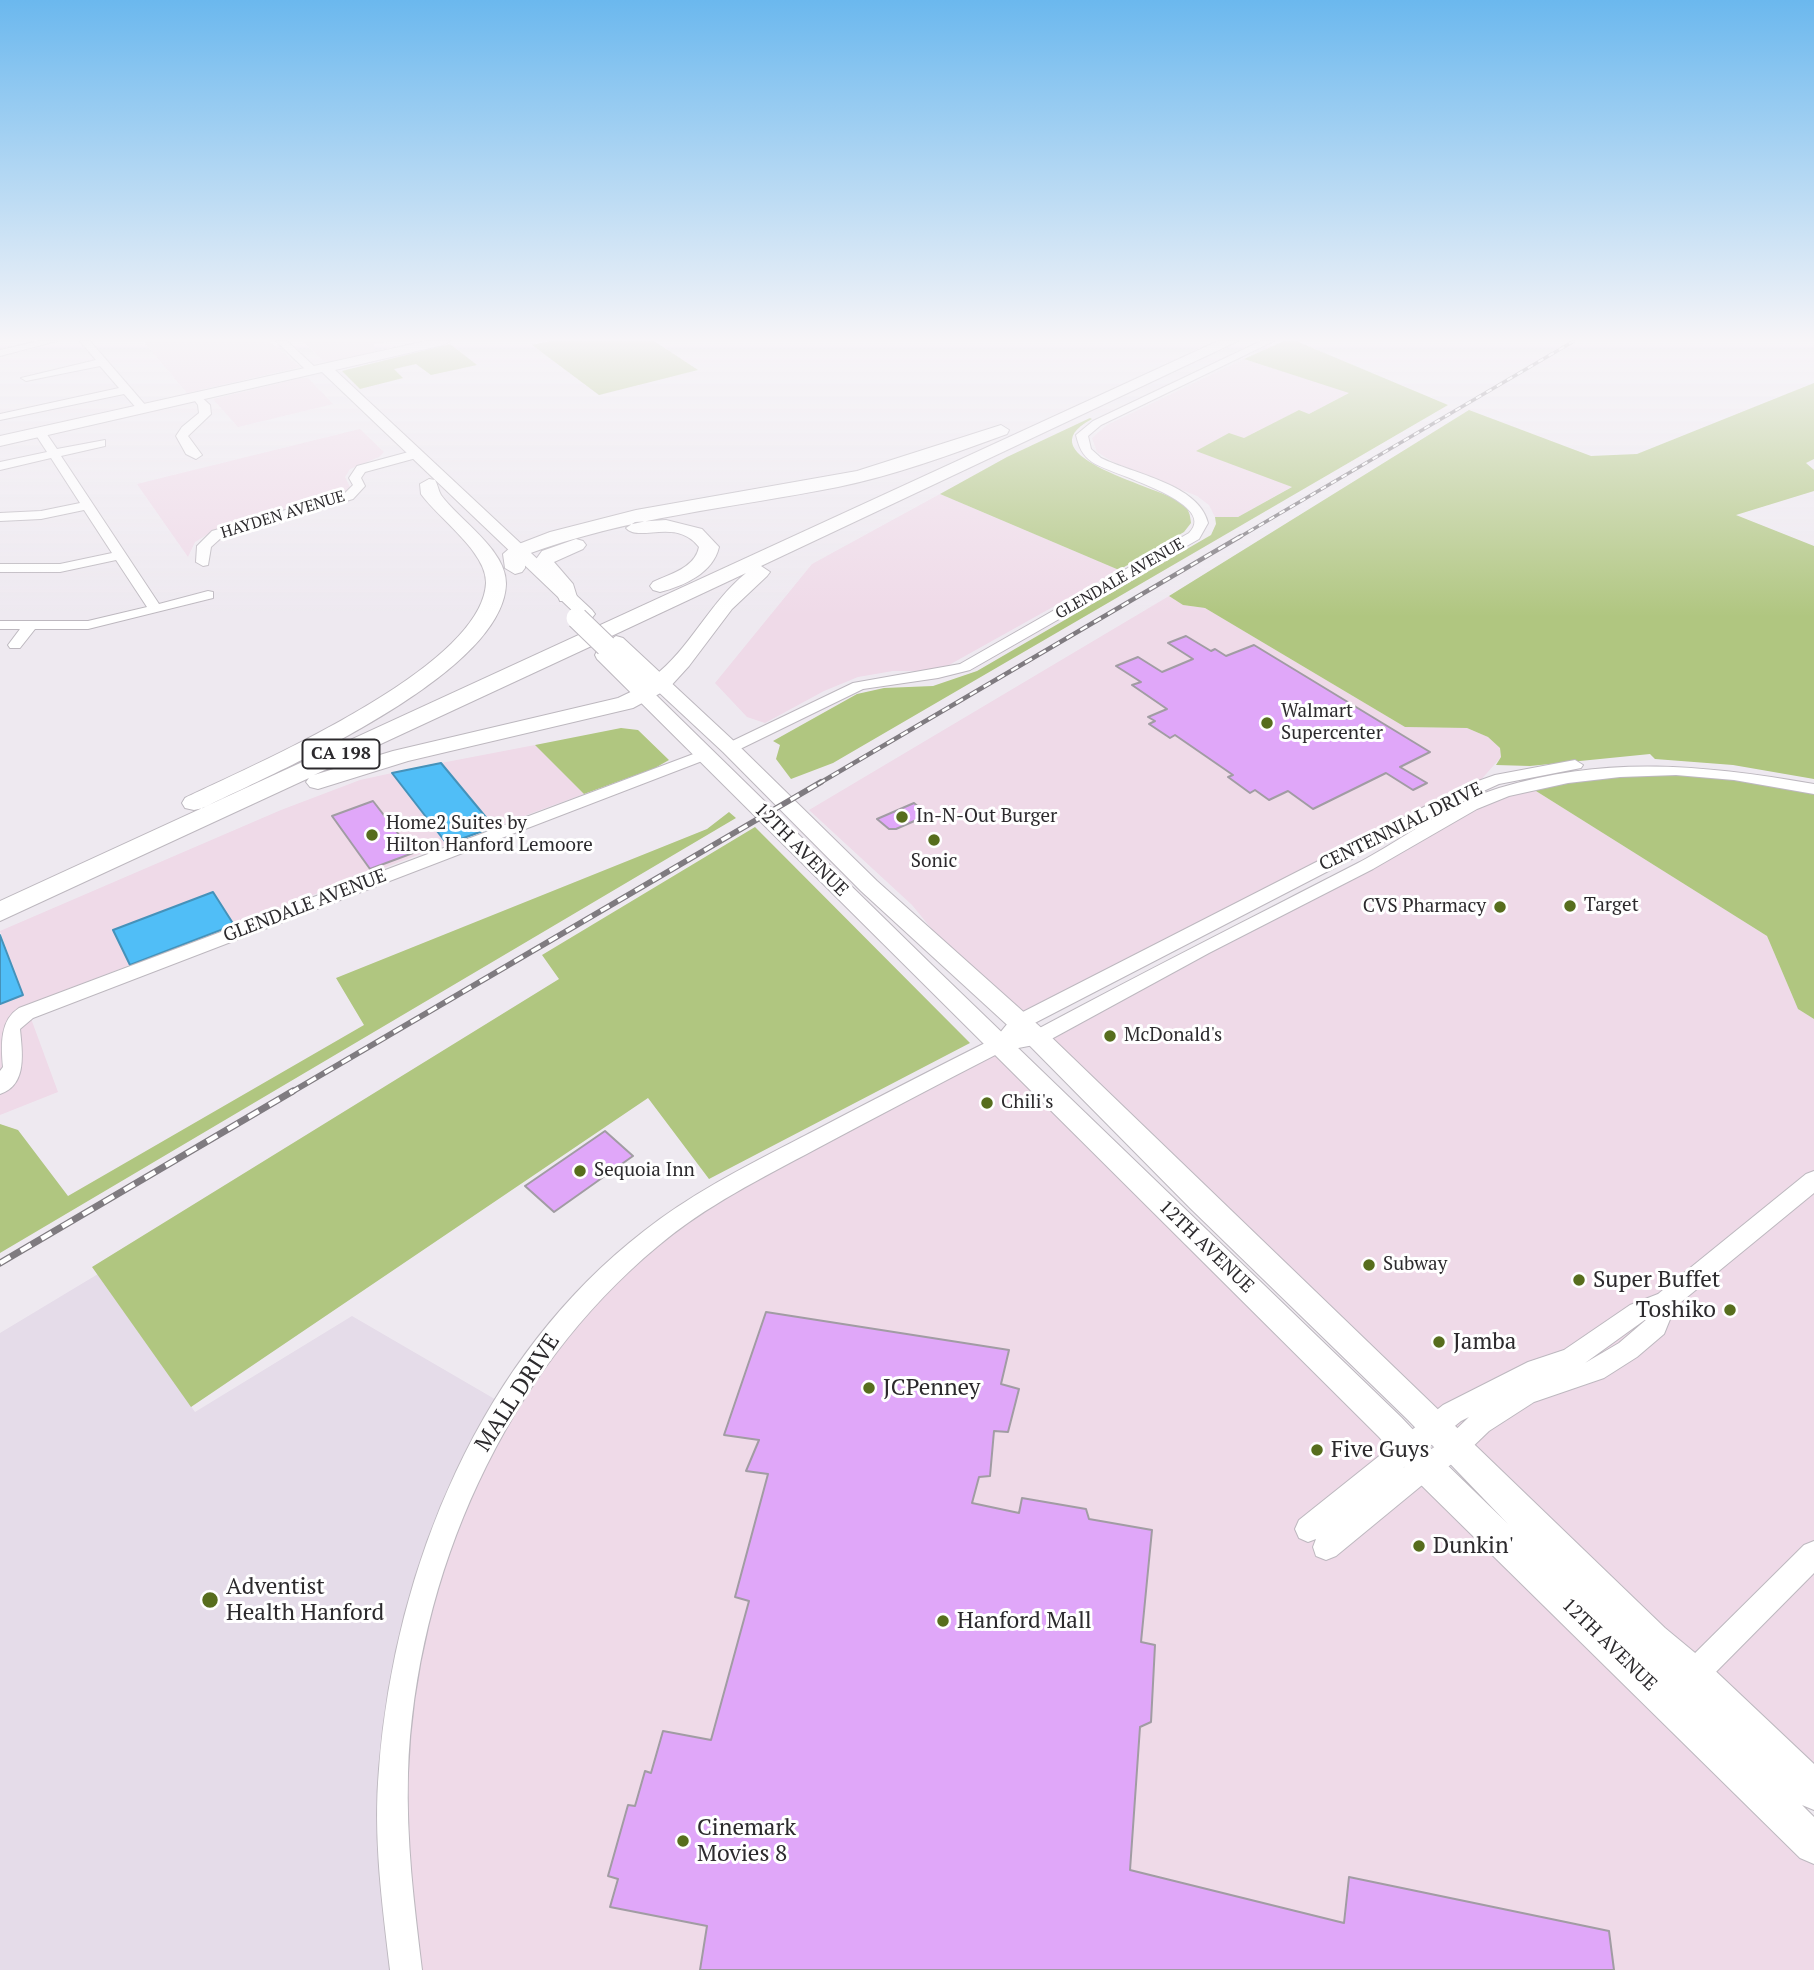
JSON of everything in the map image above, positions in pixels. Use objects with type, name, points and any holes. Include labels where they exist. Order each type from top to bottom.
[{"type":"highway","points":[[517,559],[664,508],[801,488],[890,468],[988,433]]},
{"type":"highway","name":"CA 198","points":[[0,896],[575,622],[1007,433]]},
{"type":"highway","name":"CA 198","points":[[0,912],[610,640],[1034,433]]},
{"type":"highway","points":[[61,884],[342,774],[494,733],[625,703],[652,690],[673,673],[727,599],[757,574],[965,465]]},
{"type":"highway","points":[[99,850],[379,709],[428,676],[477,630],[494,601],[495,575],[470,538],[429,494],[429,484]]},
{"type":"highway","points":[[567,597],[563,584],[544,562],[550,555],[566,548],[632,528],[659,525],[691,531],[701,536],[709,547],[708,556],[695,568],[618,607],[575,622]]},
{"type":"highway","points":[[541,593],[558,601],[575,622],[610,640],[641,681],[649,684],[652,690]]},
{"type":"main road","points":[[0,441],[36,433]]},
{"type":"main road","points":[[385,433],[517,559],[541,593]]},
{"type":"main road","points":[[408,455],[429,484],[517,559],[567,597],[575,622]]},
{"type":"main road","name":"12TH AVENUE","points":[[652,690],[730,748],[887,901],[1028,1030],[1181,1181],[1431,1447],[1814,1844]]},
{"type":"main road","name":"12TH AVENUE","points":[[652,690],[704,755],[998,1045],[1431,1447],[1693,1675],[1814,1791]]},
{"type":"main road","points":[[704,755],[721,758],[746,783],[770,788]]},
{"type":"main road","points":[[791,839],[813,849],[872,902],[911,897]]},
{"type":"street","points":[[41,433],[155,609]]},
{"type":"street","points":[[184,433],[182,436],[190,451],[196,455]]},
{"type":"street","name":"GLENDALE AVENUE","points":[[730,748],[854,688],[885,681],[928,678],[965,667],[1194,536],[1201,526],[1195,505],[1169,489],[1096,460],[1083,447],[1082,435],[1085,433]]},
{"type":"street","points":[[0,466],[101,443]]},
{"type":"street","name":"HAYDEN AVENUE","points":[[203,562],[202,553],[210,539],[242,525],[349,496],[359,486],[355,478],[361,469],[408,455]]},
{"type":"street","points":[[0,517],[41,515],[88,505]]},
{"type":"street","points":[[0,568],[60,568],[120,555]]},
{"type":"street","points":[[0,625],[88,625],[208,595]]},
{"type":"street","points":[[15,645],[30,626]]},
{"type":"street","name":"GLENDALE AVENUE","points":[[0,1086],[13,1068],[10,1028],[18,1017],[26,1013],[704,755]]},
{"type":"street","name":"CENTENNIAL DRIVE","points":[[1028,1030],[1347,852],[1495,780],[1583,764],[1655,759],[1733,765],[1814,779]]},
{"type":"street","name":"CENTENNIAL DRIVE","points":[[1028,1030],[1202,949],[1367,865],[1471,805],[1504,792],[1568,778],[1620,772],[1676,770],[1734,775],[1814,789]]},
{"type":"street","name":"MALL DRIVE","points":[[407,1970],[396,1902],[391,1831],[398,1729],[412,1633],[430,1568],[460,1489],[493,1424],[526,1371],[575,1309],[613,1271],[672,1223],[748,1175],[1028,1030]]},
{"type":"street","points":[[1308,1529],[1431,1447],[1480,1423],[1526,1394],[1612,1362],[1657,1327],[1666,1301],[1814,1181]]},
{"type":"street","points":[[1326,1547],[1431,1447]]},
{"type":"street","points":[[1693,1675],[1814,1554]]},
{"type":"shaded area","points":[[344,433],[364,433],[384,452],[379,457],[350,469],[345,477],[350,487],[345,492],[218,528],[195,542],[188,557],[137,484]]},
{"type":"shaded area","points":[[1098,433],[1254,433],[1197,451],[1293,486],[1238,517],[1215,517],[1209,505],[1197,496],[1113,462],[1097,452],[1092,438]]},
{"type":"shaded area","points":[[940,494],[1119,570],[949,665],[922,671],[893,671],[858,677],[824,691],[765,723],[747,717],[715,683],[812,564]]},
{"type":"shaded area","points":[[1169,596],[1183,605],[1205,608],[1405,727],[1467,728],[1488,737],[1500,748],[1501,757],[1473,789],[1020,1022],[949,950],[912,905],[809,810]]},
{"type":"shaded area","points":[[535,745],[584,794],[494,827],[441,763]]},
{"type":"shaded area","points":[[392,773],[447,844],[234,925],[213,892],[113,930],[130,965],[26,1005],[58,1092],[0,1115],[0,1004],[22,994],[0,931],[281,810],[360,780]]},
{"type":"shaded area","points":[[1528,786],[1767,936],[1798,1009],[1814,1019],[1814,1791],[1037,1038],[1471,805]]},
{"type":"shaded area","points":[[998,1045],[1814,1844],[1814,1970],[113,1970],[404,1676],[493,1425],[648,1241]]},
{"type":"shaded area","name":"Adventist Health Hanford","points":[[98,1274],[195,1412],[352,1316],[505,1405],[493,1425],[404,1676],[406,1970],[0,1970],[0,1333]]},
{"type":"green space","points":[[1058,433],[1074,433],[1073,446],[1084,458],[1183,504],[1188,510],[1191,523],[1184,532],[1119,570],[940,494],[1007,457]]},
{"type":"green space","points":[[1229,433],[1244,438],[1254,433],[1400,433],[833,763],[791,779],[776,759],[780,745],[773,741],[857,694],[884,688],[933,686],[977,671],[1211,535],[1216,524],[1215,517],[1238,517],[1292,487],[1196,451]]},
{"type":"green space","points":[[1432,433],[1530,433],[1591,456],[1637,454],[1690,433],[1814,433],[1814,459],[1806,463],[1814,470],[1814,491],[1736,515],[1814,546],[1814,779],[1733,765],[1655,759],[1650,754],[1530,766],[1496,765],[1501,757],[1500,748],[1488,737],[1467,728],[1405,727],[1205,608],[1183,605],[1169,596]]},
{"type":"green space","points":[[621,728],[638,730],[669,760],[655,768],[584,794],[535,745]]},
{"type":"green space","points":[[1676,770],[1814,789],[1814,1019],[1798,1009],[1767,936],[1528,786]]},
{"type":"green space","points":[[729,812],[736,818],[0,1253],[0,1124],[18,1130],[68,1196],[364,1025],[336,978],[707,829]]},
{"type":"green space","points":[[755,827],[970,1043],[709,1179],[648,1098],[191,1407],[92,1267],[559,979],[542,955]]},
{"type":"water","points":[[441,763],[494,827],[447,844],[392,773]]},
{"type":"water","points":[[213,892],[234,925],[130,965],[113,930]]},
{"type":"water","points":[[0,935],[23,995],[0,1004]]},
{"type":"building","name":"Walmart Supercenter","points":[[1186,636],[1211,651],[1215,649],[1226,656],[1254,645],[1430,752],[1400,767],[1427,783],[1413,790],[1386,773],[1313,809],[1288,791],[1269,800],[1255,790],[1250,793],[1228,777],[1233,775],[1175,735],[1170,738],[1149,724],[1155,721],[1148,717],[1167,709],[1132,685],[1141,682],[1116,666],[1138,657],[1162,672],[1193,659],[1168,643]]},
{"type":"building","name":"Home2 Suites by Hilton Hanford Lemoore","points":[[373,801],[413,853],[370,869],[332,816]]},
{"type":"building","name":"In-N-Out Burger","points":[[914,803],[928,815],[896,829],[889,829],[877,819]]},
{"type":"building","name":"Sequoia Inn","points":[[605,1131],[633,1156],[554,1212],[525,1186]]},
{"type":"building","name":"Hanford Mall","points":[[766,1312],[1009,1350],[1001,1384],[1019,1389],[1008,1432],[994,1431],[990,1476],[979,1477],[972,1503],[1019,1513],[1022,1498],[1086,1509],[1089,1519],[1152,1530],[1141,1642],[1155,1645],[1151,1722],[1140,1727],[1130,1870],[1344,1923],[1349,1877],[1609,1931],[1614,1970],[700,1970],[707,1926],[610,1907],[618,1879],[608,1876],[628,1805],[635,1806],[645,1771],[651,1773],[663,1731],[711,1740],[749,1601],[735,1597],[768,1474],[746,1471],[759,1440],[724,1435]]},
{"type":"railway","points":[[1238,538],[1417,433]]},
{"type":"railway","points":[[818,784],[1241,536]]},
{"type":"railway","points":[[290,1093],[821,782]]},
{"type":"railway","points":[[0,1263],[293,1091]]},
{"type":"place","name":"Walmart Supercenter","points":[[1267,723]]},
{"type":"place","name":"In-N-Out Burger","points":[[902,817]]},
{"type":"place","name":"Home2 Suites by Hilton Hanford Lemoore","points":[[372,835]]},
{"type":"place","name":"Sonic","points":[[934,840]]},
{"type":"place","name":"Target","points":[[1570,906]]},
{"type":"place","name":"CVS Pharmacy","points":[[1500,907]]},
{"type":"place","name":"McDonald's","points":[[1110,1036]]},
{"type":"place","name":"Chili's","points":[[987,1103]]},
{"type":"place","name":"Sequoia Inn","points":[[580,1171]]},
{"type":"place","name":"Subway","points":[[1369,1265]]},
{"type":"place","name":"Super Buffet","points":[[1579,1280]]},
{"type":"place","name":"Toshiko","points":[[1730,1310]]},
{"type":"place","name":"Jamba","points":[[1439,1342]]},
{"type":"place","name":"JCPenney","points":[[869,1388]]},
{"type":"place","name":"Five Guys","points":[[1317,1450]]},
{"type":"place","name":"Dunkin'","points":[[1419,1546]]},
{"type":"place","name":"Adventist Health Hanford","points":[[210,1600]]},
{"type":"place","name":"Hanford Mall","points":[[943,1621]]},
{"type":"place","name":"Cinemark Movies 8","points":[[683,1841]]}]
